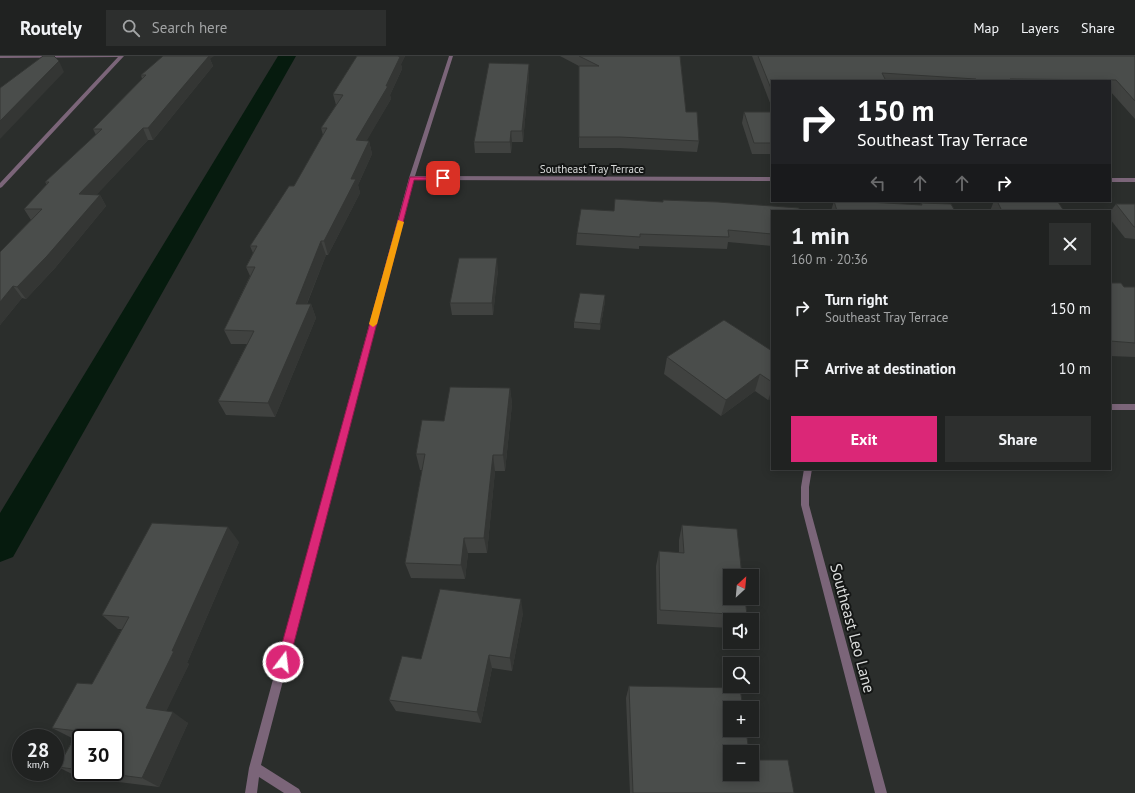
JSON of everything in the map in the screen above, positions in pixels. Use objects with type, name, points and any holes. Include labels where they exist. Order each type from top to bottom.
[{"type":"street","points":[[0,57],[122,56]]},
{"type":"street","points":[[0,186],[122,56]]},
{"type":"street","points":[[251,793],[255,768],[412,178],[451,56]]},
{"type":"street","name":"Southeast Tray Terrace","points":[[412,178],[771,179]]},
{"type":"street","points":[[1111,180],[1135,180]]},
{"type":"street","points":[[1111,406],[1135,407]]},
{"type":"street","name":"Southeast Leo Lane","points":[[808,470],[804,487],[805,505],[881,793]]},
{"type":"street","points":[[255,768],[295,793]]},
{"type":"building","points":[[43,56],[54,56],[59,61],[0,121],[0,88]]},
{"type":"building","points":[[163,56],[209,56],[148,128],[143,128],[79,194],[100,195],[47,256],[17,287],[13,286],[0,302],[0,252],[42,209],[24,209],[49,182],[45,182],[102,129],[93,129],[146,75],[141,75]]},
{"type":"building","points":[[357,56],[400,57],[386,86],[388,86],[356,140],[369,141],[351,179],[356,179],[324,241],[321,241],[296,304],[311,304],[268,403],[218,401],[254,331],[224,330],[255,267],[246,267],[257,246],[250,246],[289,186],[294,186],[327,128],[321,128],[343,95],[333,94]]},
{"type":"building","points":[[579,56],[680,56],[686,112],[697,112],[699,141],[620,137],[579,137],[579,66],[599,66]]},
{"type":"building","points":[[758,56],[1135,56],[1135,101],[1116,80],[977,80],[882,73],[886,80],[771,80],[771,88]]},
{"type":"building","points":[[489,63],[529,64],[522,131],[511,131],[510,142],[474,142]]},
{"type":"building","points":[[744,112],[771,112],[771,143],[754,143]]},
{"type":"building","points":[[615,199],[663,202],[663,200],[718,202],[799,208],[799,210],[771,210],[771,234],[728,230],[729,237],[640,234],[640,237],[577,233],[581,209],[614,211]]},
{"type":"building","points":[[834,202],[922,205],[921,203],[951,204],[954,210],[837,210]]},
{"type":"building","points":[[998,202],[1058,202],[1063,210],[1002,210]]},
{"type":"building","points":[[1116,204],[1135,204],[1135,227],[1134,227]]},
{"type":"building","points":[[459,258],[497,258],[492,303],[450,303]]},
{"type":"building","points":[[1111,283],[1121,283],[1124,287],[1135,287],[1135,343],[1111,341]]},
{"type":"building","points":[[580,293],[605,295],[600,324],[574,322]]},
{"type":"building","points":[[724,320],[771,350],[771,381],[760,374],[726,400],[667,357]]},
{"type":"building","points":[[450,387],[510,388],[503,455],[493,455],[484,538],[464,538],[461,565],[405,563],[425,454],[416,454],[422,420],[444,421]]},
{"type":"building","points":[[152,523],[228,527],[172,651],[174,651],[146,708],[173,712],[142,778],[124,776],[124,729],[72,729],[72,730],[52,728],[77,683],[92,684],[129,617],[102,615]]},
{"type":"building","points":[[682,525],[737,529],[741,569],[723,569],[723,605],[746,605],[747,613],[723,614],[660,610],[659,551],[684,553]]},
{"type":"building","points":[[440,589],[521,599],[510,658],[489,655],[477,712],[389,700],[402,656],[421,659]]},
{"type":"building","points":[[629,686],[723,688],[723,693],[741,693],[742,701],[723,701],[723,737],[747,737],[748,745],[723,745],[723,781],[759,781],[759,760],[788,760],[794,793],[633,793]]},
{"type":"building","points":[[72,742],[72,769],[64,768],[64,756]]},
{"type":"waterway","points":[[0,546],[287,56]]},
{"type":"slow traffic","points":[[373,324],[400,222]]},
{"type":"route","points":[[283,662],[412,178],[443,178]]}]
